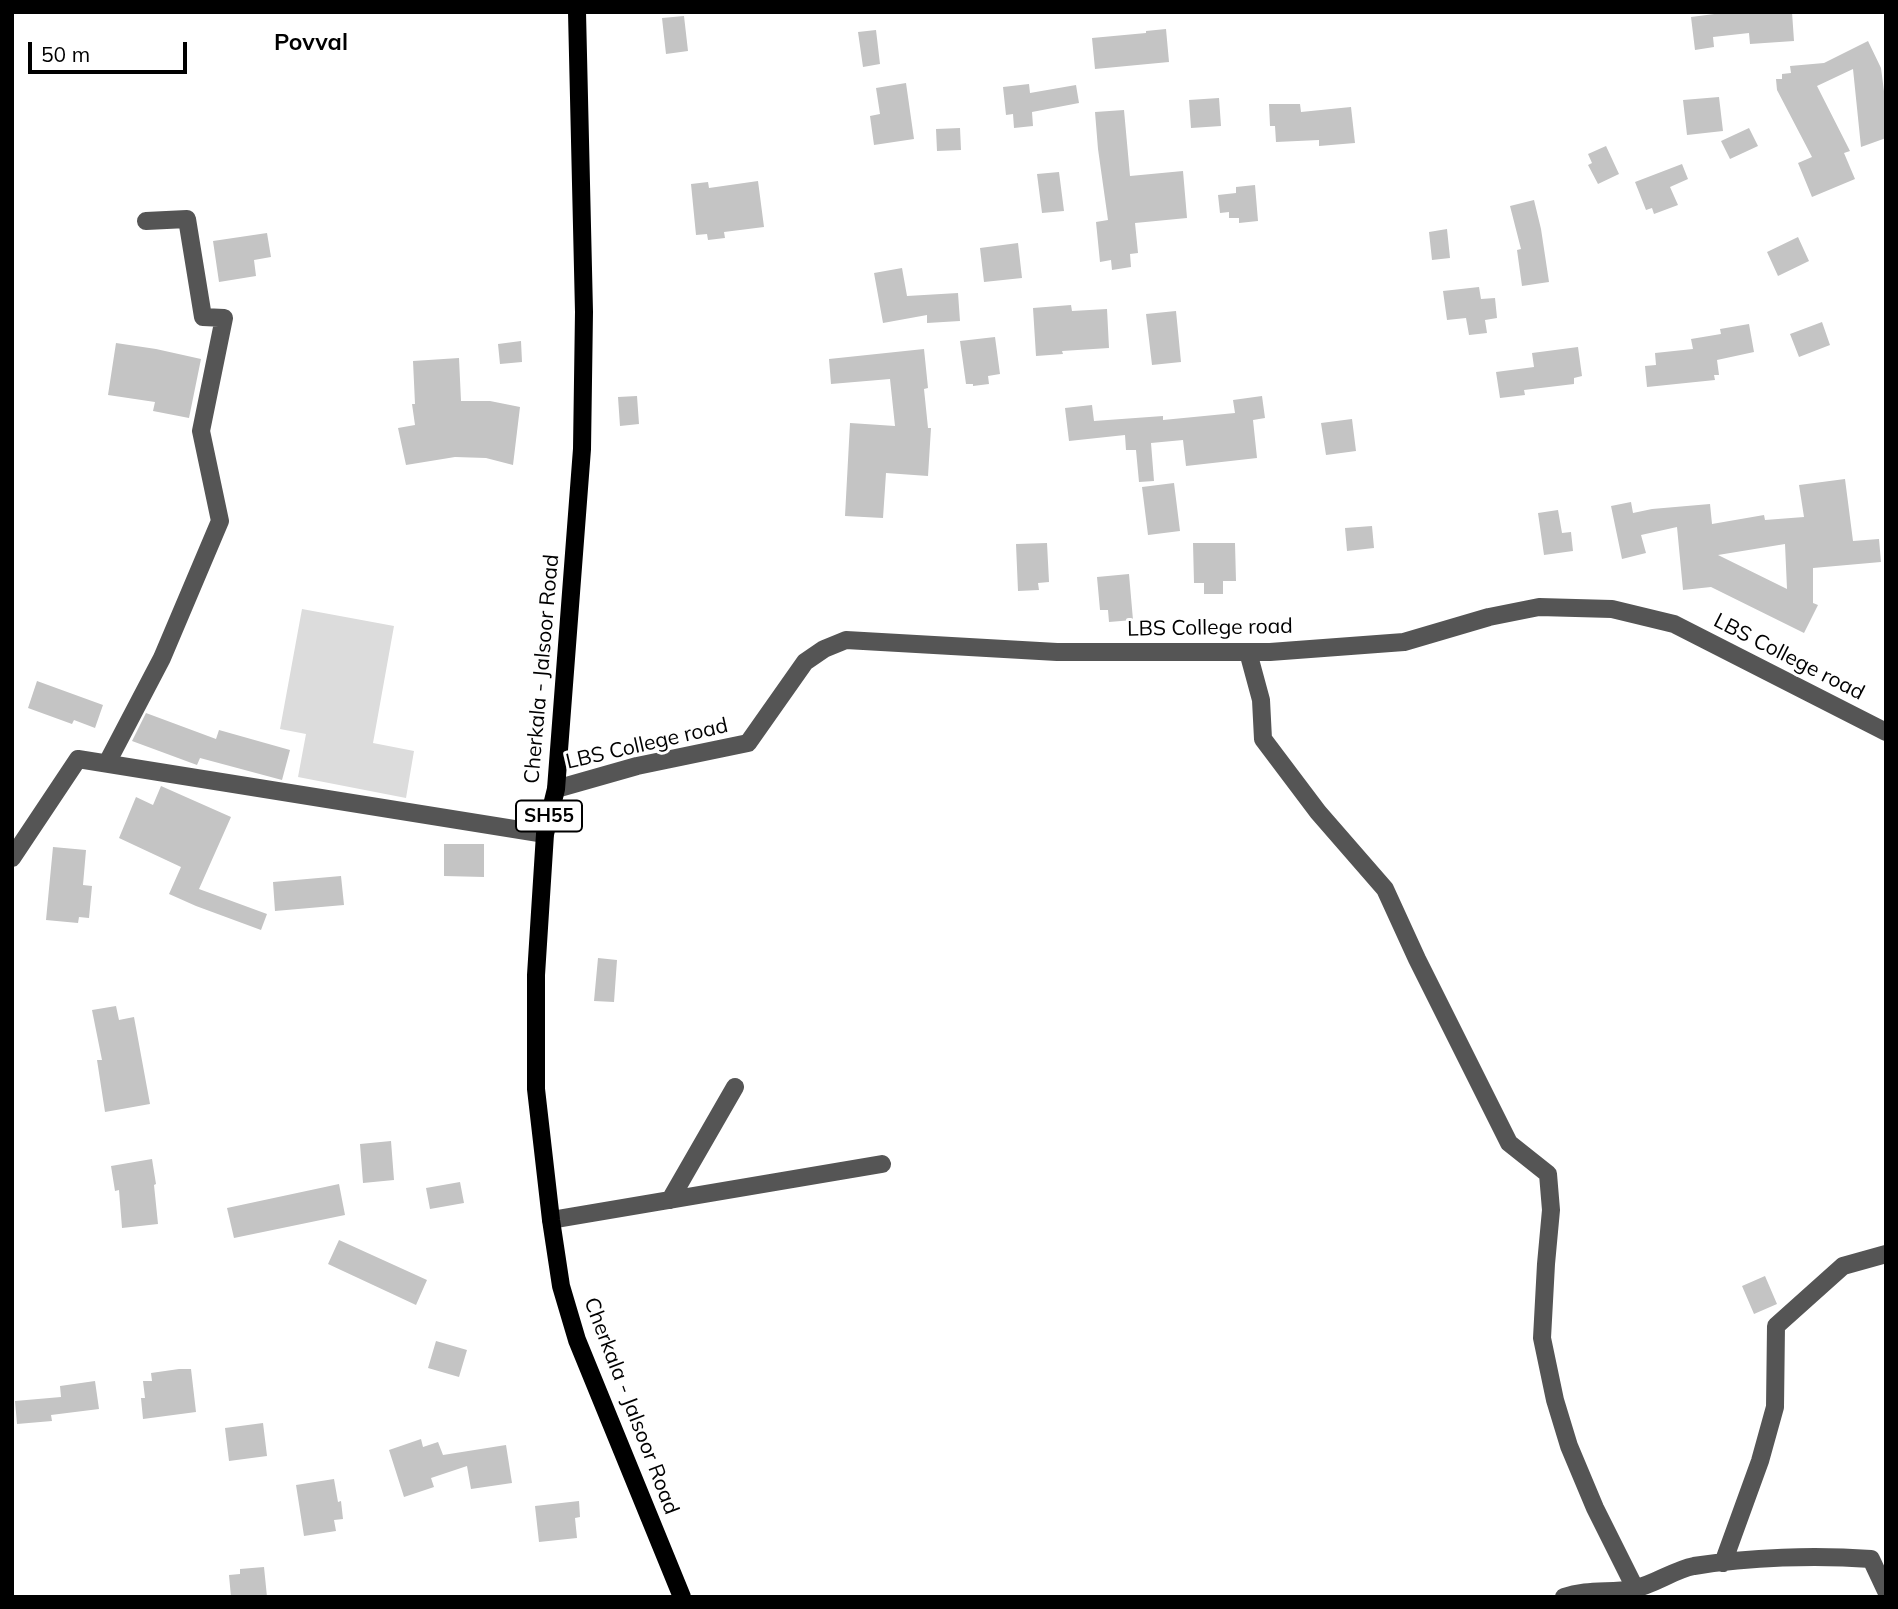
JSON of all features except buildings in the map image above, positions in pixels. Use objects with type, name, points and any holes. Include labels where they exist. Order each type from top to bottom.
[{"type":"main road","name":"Cherkala - Jalsoor Road","points":[[577,12],[584,312],[582,449],[556,789],[545,834],[536,975],[536,1089],[561,1286],[577,1340],[682,1597]]},
{"type":"street","points":[[107,763],[162,658],[220,521],[201,431],[224,318],[203,317],[187,219],[146,221]]},
{"type":"street","name":"LBS College road","points":[[556,789],[637,766],[748,743],[805,662],[824,649],[846,640],[1057,652],[1248,652],[1404,642],[1489,617],[1539,607],[1612,609],[1674,624],[1886,732]]},
{"type":"street","points":[[1248,652],[1261,700],[1263,739],[1318,812],[1385,889],[1417,960],[1509,1143],[1548,1174],[1551,1210],[1542,1338],[1555,1400],[1574,1458],[1595,1508],[1635,1588]]},
{"type":"street","points":[[12,858],[79,759],[545,834]]},
{"type":"street","points":[[670,1200],[735,1087]]},
{"type":"street","points":[[551,1220],[882,1164]]},
{"type":"street","points":[[1723,1563],[1760,1461],[1775,1408],[1776,1326],[1843,1266],[1886,1254]]},
{"type":"street","points":[[1564,1597],[1577,1592],[1635,1588],[1691,1566],[1830,1556],[1871,1559],[1886,1591]]},
{"type":"shaded area","points":[[302,609],[394,626],[373,743],[414,751],[406,798],[298,777],[306,734],[280,729]]},
{"type":"district","name":"Povval","points":[[311,43]]}]
